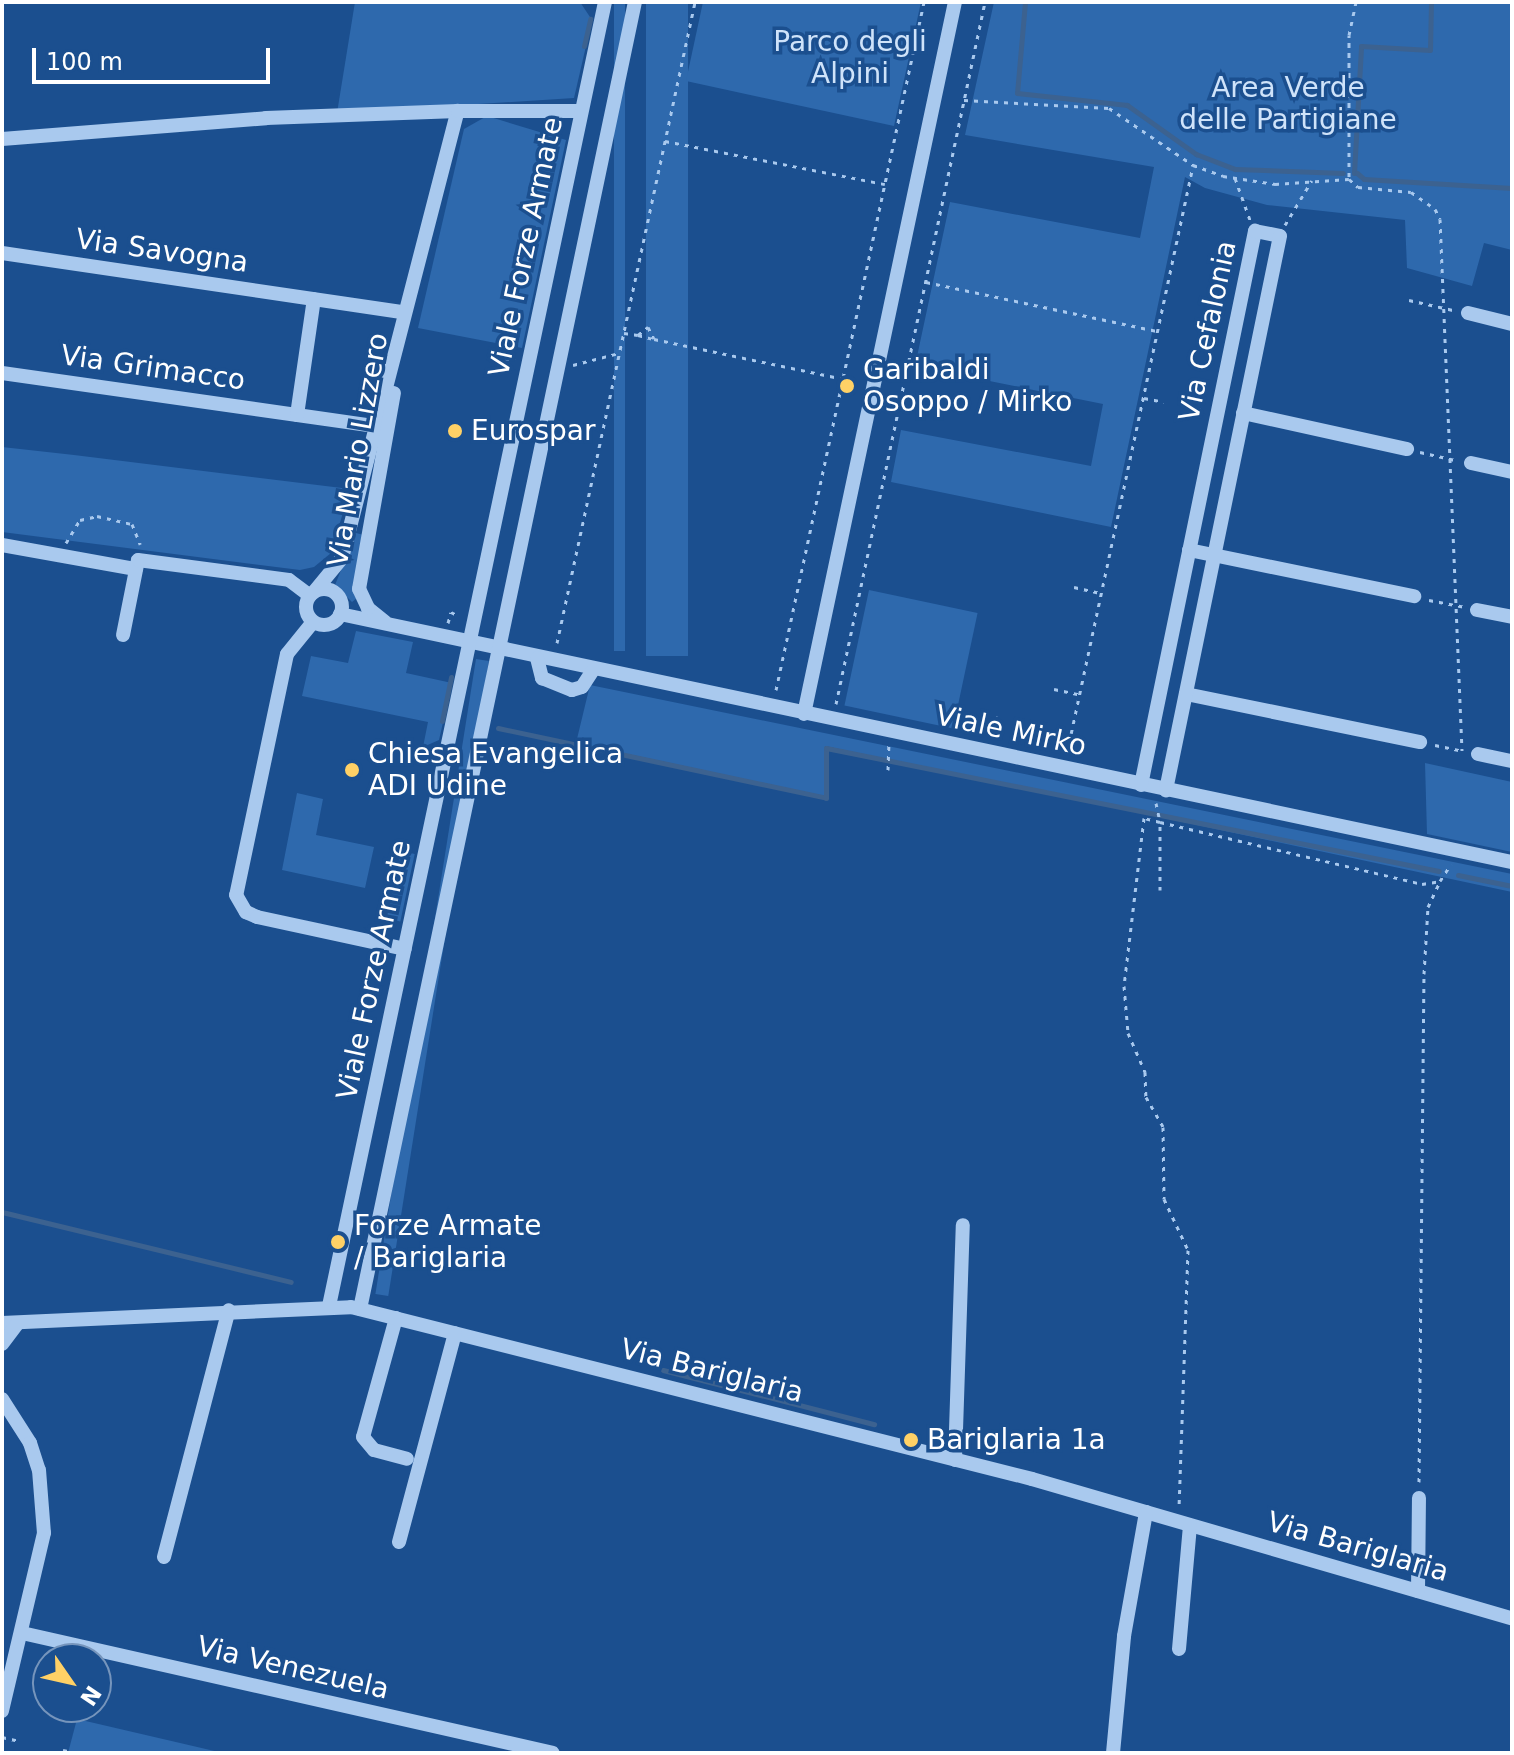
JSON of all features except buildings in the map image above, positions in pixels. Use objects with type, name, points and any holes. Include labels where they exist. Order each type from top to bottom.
[{"type":"street","name":"Viale Forze Armate","points":[[329,1306],[605,2]]},
{"type":"street","name":"Viale Forze Armate","points":[[360,1309],[632,2]]},
{"type":"street","points":[[804,714],[955,2]]},
{"type":"street","points":[[2,139],[266,118],[337,119],[458,111],[581,111]]},
{"type":"street","name":"Via Mario Lizzero","points":[[2,545],[137,564],[289,580],[312,594],[334,593],[341,602],[340,614],[328,624],[313,622],[306,607],[312,594],[342,558],[458,111]]},
{"type":"street","name":"Via Cefalonia","points":[[1141,785],[1255,231],[1280,236],[1166,790]]},
{"type":"street","name":"Via Savogna","points":[[2,253],[404,313]]},
{"type":"street","points":[[297,415],[314,299]]},
{"type":"street","name":"Via Mario Lizzero","points":[[395,627],[372,613],[359,589],[404,313]]},
{"type":"street","points":[[1468,313],[1512,324]]},
{"type":"street","name":"Via Grimacco","points":[[2,373],[366,425]]},
{"type":"street","points":[[1243,413],[1407,449]]},
{"type":"street","points":[[1471,463],[1512,472]]},
{"type":"street","points":[[1189,550],[1414,596]]},
{"type":"street","points":[[123,635],[137,564]]},
{"type":"street","points":[[1477,610],[1512,617]]},
{"type":"street","name":"Via Mario Lizzero","points":[[340,614],[470,644]]},
{"type":"street","points":[[313,622],[287,654],[239,904],[257,917],[405,949]]},
{"type":"street","points":[[470,644],[498,650]]},
{"type":"street","name":"Viale Mirko","points":[[498,650],[1512,862]]},
{"type":"street","points":[[537,658],[542,678],[572,690],[582,687],[593,670]]},
{"type":"street","points":[[1186,694],[1420,742]]},
{"type":"street","points":[[1478,754],[1512,761]]},
{"type":"street","points":[[955,1460],[963,1225]]},
{"type":"street","name":"Via Bariglaria","points":[[2,1323],[329,1306],[360,1309],[955,1460],[1512,1618]]},
{"type":"street","points":[[164,1557],[229,1310]]},
{"type":"street","points":[[396,1318],[363,1437],[374,1450],[407,1459]]},
{"type":"street","points":[[2,1344],[18,1323]]},
{"type":"street","points":[[399,1542],[455,1333]]},
{"type":"street","points":[[2,1399],[30,1443],[43,1501],[44,1533],[2,1711]]},
{"type":"street","points":[[1418,1591],[1419,1498]]},
{"type":"street","points":[[1113,1753],[1124,1636],[1146,1512]]},
{"type":"street","points":[[1179,1649],[1184,1523]]},
{"type":"street","name":"Via Venezuela","points":[[22,1633],[553,1753]]},
{"type":"path","points":[[555,651],[695,2]]},
{"type":"path","points":[[775,696],[924,2]]},
{"type":"path","points":[[834,711],[985,2]]},
{"type":"path","points":[[1349,179],[1349,35],[1356,2]]},
{"type":"path","points":[[964,100],[1109,108],[1193,165],[1275,184],[1349,179],[1358,187],[1411,192],[1428,202],[1440,219],[1462,751]]},
{"type":"path","points":[[665,141],[885,184]]},
{"type":"path","points":[[1064,768],[1193,165]]},
{"type":"path","points":[[1235,177],[1255,231]]},
{"type":"path","points":[[1280,236],[1312,180]]},
{"type":"path","points":[[926,282],[1157,331]]},
{"type":"path","points":[[1409,300],[1468,313]]},
{"type":"path","points":[[638,335],[648,327],[654,339]]},
{"type":"path","points":[[624,333],[843,379]]},
{"type":"path","points":[[568,367],[619,353]]},
{"type":"path","points":[[1143,397],[1164,402]]},
{"type":"path","points":[[1407,449],[1471,463]]},
{"type":"path","points":[[61,554],[80,520],[97,516],[122,519],[136,528],[137,564]]},
{"type":"path","points":[[1074,587],[1101,593]]},
{"type":"path","points":[[1414,596],[1477,610]]},
{"type":"path","points":[[449,618],[451,612],[458,615]]},
{"type":"path","points":[[1054,689],[1079,694]]},
{"type":"path","points":[[990,753],[998,716]]},
{"type":"path","points":[[1420,742],[1478,754]]},
{"type":"path","points":[[888,767],[889,754]]},
{"type":"path","points":[[1158,814],[1160,890]]},
{"type":"path","points":[[1184,1523],[1188,1250],[1164,1199],[1163,1127],[1146,1097],[1145,1072],[1128,1033],[1124,986],[1144,818],[1422,884],[1440,881]]},
{"type":"path","points":[[1419,1498],[1424,974],[1428,907],[1454,850]]},
{"type":"path","points":[[2,1737],[20,1741]]},
{"type":"path","points":[[65,1751],[78,1753]]},
{"type":"green space","points":[[355,2],[580,2],[592,20],[574,98],[337,113]]},
{"type":"green space","points":[[614,2],[625,2],[625,651],[614,651]]},
{"type":"green space","points":[[646,2],[688,2],[688,656],[646,656]]},
{"type":"green space","name":"Parco degli Alpini","points":[[703,2],[921,2],[894,126],[686,81]]},
{"type":"green space","name":"Area Verde delle Partigiane","points":[[994,2],[1512,2],[1512,250],[1484,243],[1472,286],[1407,268],[1405,220],[1267,205],[1205,188],[1185,177],[1111,527],[891,482],[901,430],[1091,466],[1103,404],[915,366],[950,202],[1140,238],[1154,167],[965,135]]},
{"type":"green space","points":[[487,116],[566,140],[522,348],[418,328],[464,129]]},
{"type":"green space","points":[[2,447],[350,489],[331,553],[314,567],[300,570],[2,532]]},
{"type":"green space","points":[[356,533],[364,535],[357,598],[352,602],[335,585]]},
{"type":"green space","points":[[869,590],[978,613],[953,728],[844,705]]},
{"type":"green space","points":[[356,631],[413,642],[406,673],[452,683],[439,740],[423,747],[428,722],[302,696],[311,656],[348,663]]},
{"type":"green space","points":[[476,659],[489,661],[388,1296],[375,1294]]},
{"type":"green space","points":[[590,685],[1512,874],[1512,892],[825,746],[824,796],[576,743]]},
{"type":"green space","points":[[1425,763],[1512,782],[1512,852],[1427,834]]},
{"type":"green space","points":[[297,793],[323,799],[316,835],[374,847],[365,888],[282,870]]},
{"type":"green space","points":[[401,851],[415,854],[400,921],[387,918]]},
{"type":"green space","points":[[76,1723],[94,1723],[223,1753],[68,1753]]},
{"type":"waterway","points":[[1025,2],[1017,93],[1127,105],[1196,154],[1235,169],[1343,173]]},
{"type":"waterway","points":[[1354,173],[1361,46],[1430,50],[1431,2]]},
{"type":"waterway","points":[[584,46],[590,19]]},
{"type":"waterway","points":[[1357,173],[1364,179],[1512,188]]},
{"type":"waterway","points":[[442,721],[451,677]]},
{"type":"waterway","points":[[498,728],[826,798],[826,748],[1439,871]]},
{"type":"waterway","points":[[1458,875],[1512,886]]},
{"type":"waterway","points":[[2,1212],[291,1282]]},
{"type":"waterway","points":[[663,1370],[874,1424]]},
{"type":"place","name":"Garibaldi Osoppo / Mirko","points":[[847,386]]},
{"type":"place","name":"Eurospar","points":[[455,431]]},
{"type":"place","name":"Chiesa Evangelica ADI Udine","points":[[352,770]]},
{"type":"place","name":"Forze Armate / Bariglaria","points":[[338,1242]]},
{"type":"place","name":"Bariglaria 1a","points":[[911,1440]]}]
